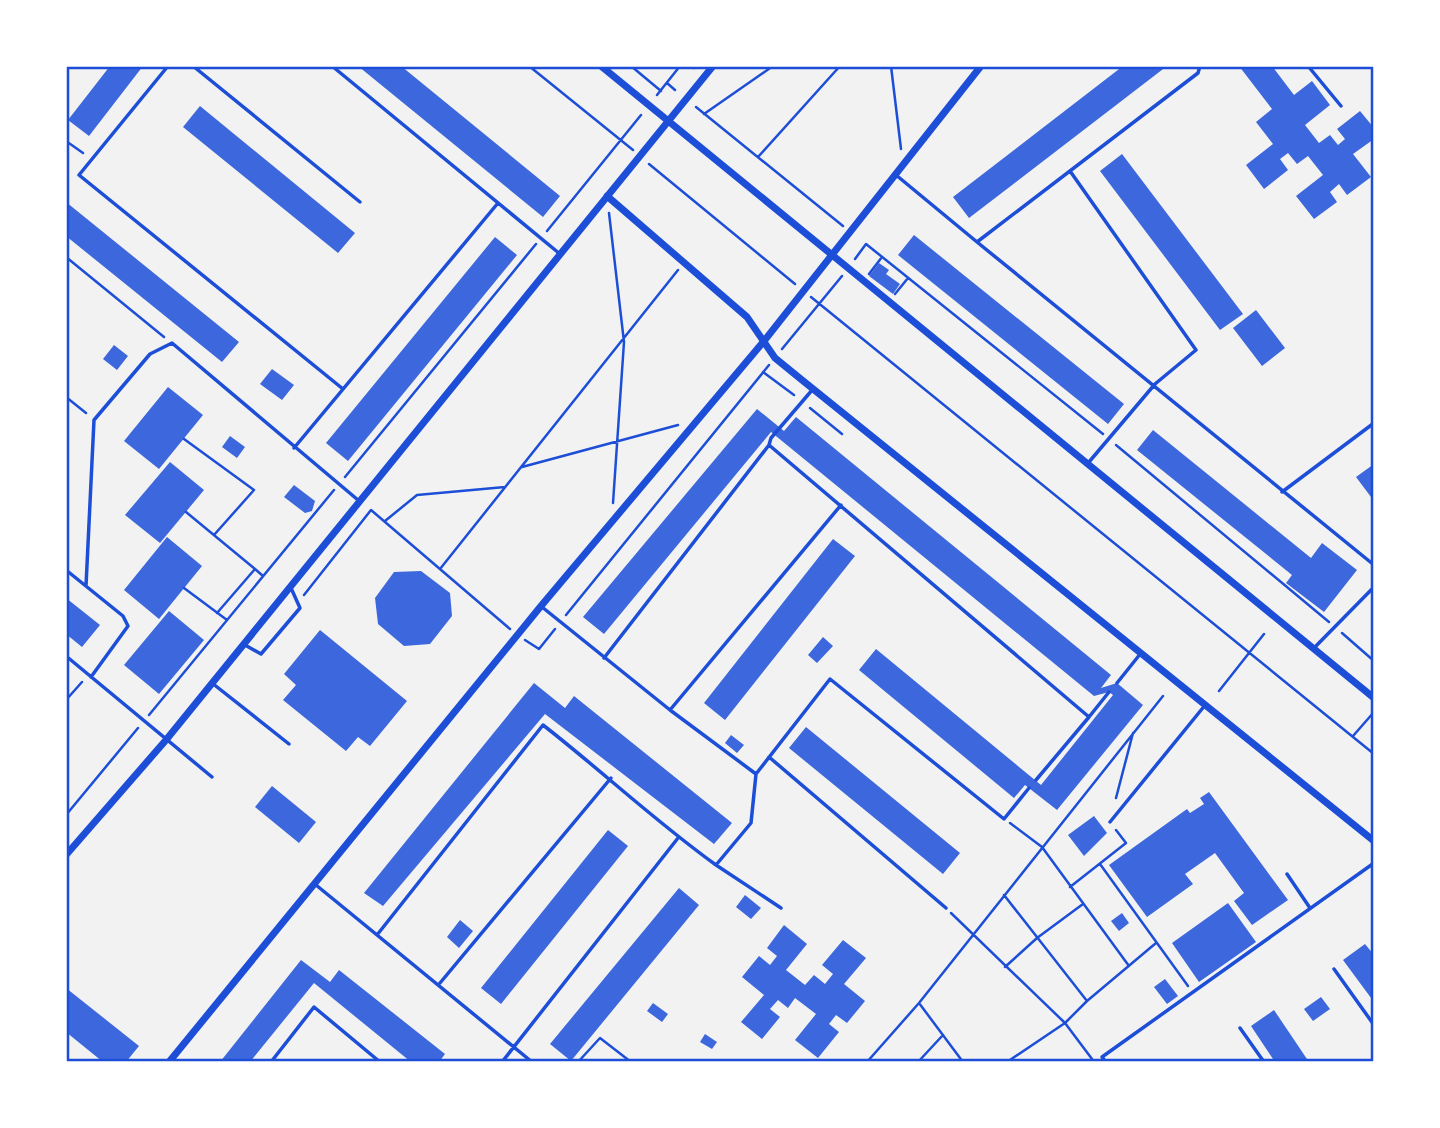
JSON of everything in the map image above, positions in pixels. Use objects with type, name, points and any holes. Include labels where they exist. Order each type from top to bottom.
[{"type":"street","points":[[601,66],[1374,698]]},
{"type":"street","points":[[66,855],[166,740],[713,66]]},
{"type":"street","points":[[169,1062],[541,606],[764,341],[981,66]]},
{"type":"street","points":[[607,195],[747,317],[775,358],[1374,841]]},
{"type":"lane","points":[[168,66],[79,175],[343,389]]},
{"type":"lane","points":[[193,66],[360,202]]},
{"type":"lane","points":[[332,66],[560,254]]},
{"type":"lane","points":[[977,242],[1198,73],[1200,66]]},
{"type":"lane","points":[[1308,66],[1341,106]]},
{"type":"lane","points":[[1070,171],[1195,350],[1155,384],[1087,464]]},
{"type":"lane","points":[[894,173],[1374,565]]},
{"type":"lane","points":[[294,448],[498,203]]},
{"type":"lane","points":[[86,586],[94,420],[150,354],[172,343],[360,501]]},
{"type":"lane","points":[[604,658],[769,445],[771,438],[813,389]]},
{"type":"lane","points":[[1282,492],[1374,423]]},
{"type":"lane","points":[[769,445],[1089,717]]},
{"type":"lane","points":[[670,710],[841,505]]},
{"type":"lane","points":[[66,570],[123,616],[128,626],[90,676]]},
{"type":"lane","points":[[243,644],[261,654],[300,608],[290,586]]},
{"type":"lane","points":[[1313,649],[1374,587]]},
{"type":"lane","points":[[541,606],[670,710],[756,774]]},
{"type":"lane","points":[[1117,683],[1141,653]]},
{"type":"lane","points":[[66,656],[212,777]]},
{"type":"lane","points":[[716,865],[751,823],[756,774],[830,679],[1004,819],[1029,788]]},
{"type":"lane","points":[[212,683],[289,744]]},
{"type":"lane","points":[[1036,780],[1109,692]]},
{"type":"lane","points":[[1110,822],[1206,704]]},
{"type":"lane","points":[[377,935],[543,725],[611,778],[678,838],[781,908]]},
{"type":"lane","points":[[769,757],[946,908]]},
{"type":"lane","points":[[439,984],[611,778]]},
{"type":"lane","points":[[502,1062],[678,838]]},
{"type":"lane","points":[[1106,1062],[1102,1057],[1374,863]]},
{"type":"lane","points":[[1287,874],[1310,908]]},
{"type":"lane","points":[[314,883],[532,1062]]},
{"type":"lane","points":[[1334,969],[1374,1025]]},
{"type":"lane","points":[[271,1062],[314,1007],[380,1062]]},
{"type":"lane","points":[[1240,1028],[1264,1062]]},
{"type":"path","points":[[529,66],[1374,754]]},
{"type":"path","points":[[631,66],[661,91]]},
{"type":"path","points":[[657,95],[680,66]]},
{"type":"path","points":[[685,66],[694,68]]},
{"type":"path","points":[[704,114],[773,66]]},
{"type":"path","points":[[758,157],[840,66]]},
{"type":"path","points":[[891,66],[902,163]]},
{"type":"path","points":[[667,83],[675,90]]},
{"type":"path","points":[[690,102],[843,226]]},
{"type":"path","points":[[621,141],[641,115]]},
{"type":"path","points":[[66,141],[92,159]]},
{"type":"path","points":[[607,195],[624,342],[611,523]]},
{"type":"path","points":[[523,639],[539,649],[866,244],[1109,439],[1374,661]]},
{"type":"path","points":[[66,257],[172,343]]},
{"type":"path","points":[[867,276],[882,257]]},
{"type":"path","points":[[440,569],[624,342],[683,263]]},
{"type":"path","points":[[893,297],[908,278]]},
{"type":"path","points":[[791,393],[795,388]]},
{"type":"path","points":[[66,397],[94,420]]},
{"type":"path","points":[[521,467],[698,419]]},
{"type":"path","points":[[184,439],[254,490],[215,535]]},
{"type":"path","points":[[385,522],[417,495],[505,487]]},
{"type":"path","points":[[297,603],[371,510],[511,630]]},
{"type":"path","points":[[186,512],[263,576]]},
{"type":"path","points":[[217,613],[255,569]]},
{"type":"path","points":[[184,588],[227,620]]},
{"type":"path","points":[[1219,691],[1264,634]]},
{"type":"path","points":[[66,701],[90,676]]},
{"type":"path","points":[[867,1062],[919,1003],[1163,696]]},
{"type":"path","points":[[1352,736],[1374,712]]},
{"type":"path","points":[[1004,819],[1042,847],[1129,966]]},
{"type":"path","points":[[1100,864],[1193,992]]},
{"type":"path","points":[[1004,895],[1087,1001]]},
{"type":"path","points":[[1005,967],[1037,938],[1083,904]]},
{"type":"path","points":[[946,908],[1065,1023],[1094,1062]]},
{"type":"path","points":[[1007,1062],[1065,1023],[1156,943]]},
{"type":"path","points":[[919,1003],[963,1062]]},
{"type":"path","points":[[918,1062],[943,1035]]},
{"type":"path","points":[[578,1062],[600,1038],[631,1062]]},
{"type":"building","points":[[110,66],[143,66],[89,136],[68,120]]},
{"type":"building","points":[[358,66],[401,66],[560,196],[543,217]]},
{"type":"building","points":[[1123,66],[1167,66],[969,218],[953,197]]},
{"type":"building","points":[[1239,66],[1272,66],[1294,95],[1312,81],[1330,105],[1305,125],[1319,143],[1330,135],[1338,145],[1345,139],[1337,129],[1360,111],[1374,128],[1374,139],[1353,154],[1371,177],[1347,195],[1339,184],[1330,192],[1337,202],[1314,219],[1296,196],[1323,175],[1308,156],[1297,164],[1288,153],[1280,159],[1288,170],[1264,189],[1246,165],[1273,144],[1256,122],[1272,109]]},
{"type":"building","points":[[200,106],[355,233],[338,253],[183,127]]},
{"type":"building","points":[[1122,154],[1243,314],[1220,330],[1100,171]]},
{"type":"building","points":[[66,202],[239,342],[222,362],[66,236]]},
{"type":"building","points":[[914,235],[1124,404],[1108,424],[898,255]]},
{"type":"building","points":[[495,237],[517,255],[348,461],[326,443]]},
{"type":"building","points":[[879,263],[889,270],[886,274],[900,284],[893,294],[869,276]]},
{"type":"building","points":[[1256,310],[1285,348],[1262,366],[1233,328]]},
{"type":"building","points":[[114,345],[128,356],[117,370],[103,359]]},
{"type":"building","points":[[272,369],[294,385],[282,400],[260,384]]},
{"type":"building","points":[[168,387],[203,415],[159,469],[124,441]]},
{"type":"building","points":[[757,409],[784,431],[796,417],[1111,675],[1101,688],[1117,683],[1143,705],[1057,810],[1025,785],[1014,798],[859,670],[876,649],[1041,785],[1113,695],[1109,692],[1094,696],[771,432],[604,634],[583,617]]},
{"type":"building","points":[[1153,430],[1311,558],[1322,543],[1357,570],[1324,612],[1286,583],[1292,575],[1137,450]]},
{"type":"building","points":[[230,436],[245,447],[237,458],[222,447]]},
{"type":"building","points":[[170,462],[204,490],[160,543],[125,515]]},
{"type":"building","points":[[1374,464],[1374,496],[1371,497],[1356,477]]},
{"type":"building","points":[[294,485],[315,501],[312,511],[305,513],[284,497]]},
{"type":"building","points":[[167,537],[202,566],[159,619],[124,590]]},
{"type":"building","points":[[833,539],[855,556],[725,720],[704,703]]},
{"type":"building","points":[[421,571],[450,593],[452,616],[430,644],[404,646],[378,624],[375,598],[394,572]]},
{"type":"building","points":[[66,598],[100,625],[82,647],[66,634]]},
{"type":"building","points":[[169,611],[204,640],[159,694],[124,665]]},
{"type":"building","points":[[320,630],[407,701],[370,746],[358,737],[346,751],[283,700],[296,685],[284,674]]},
{"type":"building","points":[[823,637],[833,646],[817,663],[808,655]]},
{"type":"building","points":[[534,683],[565,708],[574,696],[732,823],[714,844],[545,714],[383,906],[364,893]]},
{"type":"building","points":[[806,727],[960,853],[943,874],[789,748]]},
{"type":"building","points":[[731,735],[744,745],[737,753],[725,743]]},
{"type":"building","points":[[272,786],[316,822],[299,843],[255,807]]},
{"type":"building","points":[[1209,792],[1288,900],[1252,925],[1234,901],[1244,893],[1215,853],[1185,874],[1193,884],[1147,917],[1109,865],[1187,809],[1190,813],[1204,804],[1200,798]]},
{"type":"building","points":[[1094,816],[1107,833],[1084,856],[1068,835]]},
{"type":"building","points":[[608,830],[628,846],[501,1004],[481,988]]},
{"type":"building","points":[[679,888],[699,905],[571,1061],[550,1044]]},
{"type":"building","points":[[745,895],[761,908],[751,919],[736,907]]},
{"type":"building","points":[[1228,903],[1256,942],[1199,982],[1172,943]]},
{"type":"building","points":[[1122,913],[1129,923],[1119,931],[1111,921]]},
{"type":"building","points":[[460,920],[473,931],[459,948],[447,937]]},
{"type":"building","points":[[784,925],[807,944],[786,970],[805,985],[814,975],[825,984],[833,974],[822,965],[843,940],[866,958],[844,984],[865,1001],[847,1023],[836,1015],[829,1024],[839,1032],[818,1058],[795,1040],[816,1014],[795,998],[788,1008],[778,1000],[770,1009],[780,1017],[762,1039],[741,1022],[764,995],[742,977],[759,956],[770,965],[777,956],[767,948]]},
{"type":"building","points":[[1365,944],[1374,955],[1374,1002],[1343,960]]},
{"type":"building","points":[[301,960],[330,982],[339,970],[445,1054],[439,1062],[411,1062],[314,983],[250,1062],[220,1062]]},
{"type":"building","points":[[1165,979],[1178,996],[1167,1004],[1154,987]]},
{"type":"building","points":[[66,988],[139,1046],[126,1062],[103,1062],[66,1032]]},
{"type":"building","points":[[1321,997],[1330,1009],[1313,1021],[1304,1009]]},
{"type":"building","points":[[653,1003],[668,1014],[662,1022],[647,1011]]},
{"type":"building","points":[[1274,1010],[1309,1062],[1275,1062],[1251,1026]]},
{"type":"building","points":[[705,1034],[717,1042],[712,1049],[700,1042]]}]
